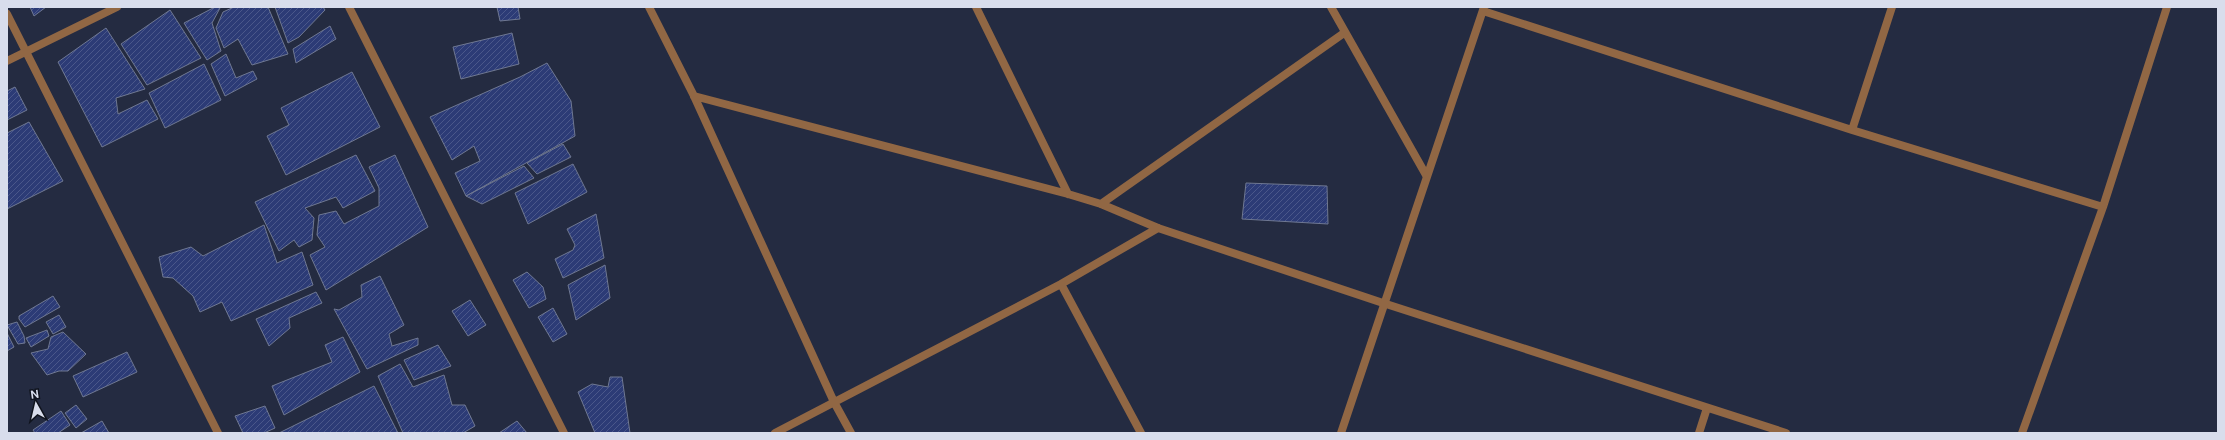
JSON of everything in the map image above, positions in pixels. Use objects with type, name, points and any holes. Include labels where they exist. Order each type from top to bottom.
[{"type":"street","points":[[7,61],[117,7]]},
{"type":"street","points":[[349,7],[564,433]]},
{"type":"street","points":[[649,7],[694,96],[834,402],[851,433]]},
{"type":"street","points":[[976,7],[1068,194]]},
{"type":"street","points":[[1331,7],[1344,33],[1426,175]]},
{"type":"street","points":[[1852,130],[1892,7]]},
{"type":"street","points":[[2022,433],[2103,207],[2167,7]]},
{"type":"street","points":[[1341,433],[1383,303],[1483,9],[1852,130],[2103,207]]},
{"type":"street","points":[[7,14],[27,51],[218,433]]},
{"type":"street","points":[[1101,204],[1344,33]]},
{"type":"street","points":[[694,96],[1068,194],[1101,204],[1158,228],[1383,303],[1786,433]]},
{"type":"street","points":[[775,433],[1061,284],[1158,228]]},
{"type":"street","points":[[1061,284],[1141,433]]},
{"type":"street","points":[[1699,433],[1707,408]]},
{"type":"building","points":[[30,7],[46,7],[34,16]]},
{"type":"building","points":[[215,7],[220,8],[212,23],[221,51],[207,60],[184,23]]},
{"type":"building","points":[[234,7],[268,7],[288,54],[252,65],[238,39],[224,48],[216,28],[223,12]]},
{"type":"building","points":[[275,7],[323,7],[325,10],[299,37],[288,43]]},
{"type":"building","points":[[497,7],[518,7],[520,19],[500,21]]},
{"type":"building","points":[[170,10],[201,58],[147,85],[121,44]]},
{"type":"building","points":[[330,26],[336,39],[296,63],[293,49]]},
{"type":"building","points":[[106,28],[145,89],[116,98],[118,114],[147,100],[158,119],[102,147],[58,62]]},
{"type":"building","points":[[512,33],[519,64],[461,79],[453,47]]},
{"type":"building","points":[[226,54],[236,78],[253,71],[257,79],[225,96],[211,64]]},
{"type":"building","points":[[547,63],[571,101],[575,136],[466,196],[455,173],[480,161],[474,146],[452,160],[430,117],[520,77]]},
{"type":"building","points":[[204,64],[221,100],[165,128],[149,93]]},
{"type":"building","points":[[352,72],[380,127],[286,175],[267,136],[289,125],[281,108]]},
{"type":"building","points":[[15,87],[27,110],[7,120],[7,91]]},
{"type":"building","points":[[29,122],[63,181],[7,209],[7,133]]},
{"type":"building","points":[[563,144],[571,157],[537,174],[527,163]]},
{"type":"building","points":[[356,155],[375,191],[343,208],[336,197],[305,208],[314,218],[312,240],[299,247],[294,240],[279,251],[255,202]]},
{"type":"building","points":[[395,155],[428,227],[326,290],[310,255],[325,247],[317,235],[319,215],[336,211],[344,224],[379,206],[379,188],[369,167]]},
{"type":"building","points":[[573,164],[587,192],[528,224],[515,193]]},
{"type":"building","points":[[524,166],[534,178],[482,204],[466,196]]},
{"type":"building","points":[[1246,183],[1327,186],[1328,224],[1242,219]]},
{"type":"building","points":[[596,214],[604,258],[563,278],[555,259],[573,250],[575,245],[567,229]]},
{"type":"building","points":[[264,225],[277,263],[302,252],[313,285],[231,321],[222,302],[200,312],[193,296],[173,278],[163,277],[159,257],[191,247],[203,256]]},
{"type":"building","points":[[605,265],[610,298],[576,320],[568,285]]},
{"type":"building","points":[[527,272],[543,287],[546,299],[529,308],[513,280]]},
{"type":"building","points":[[380,276],[404,325],[389,334],[392,346],[418,338],[418,345],[367,369],[334,309],[339,310],[362,297],[361,285]]},
{"type":"building","points":[[316,292],[322,303],[289,318],[290,328],[269,346],[256,319]]},
{"type":"building","points":[[53,296],[60,307],[25,327],[19,319],[19,316]]},
{"type":"building","points":[[470,300],[486,325],[468,336],[452,311]]},
{"type":"building","points":[[553,308],[567,334],[553,342],[538,317]]},
{"type":"building","points":[[59,315],[66,327],[53,334],[46,322]]},
{"type":"building","points":[[17,322],[24,336],[25,343],[18,344],[7,325]]},
{"type":"building","points":[[47,330],[49,336],[31,347],[26,338]]},
{"type":"building","points":[[63,332],[86,354],[68,371],[59,371],[47,375],[31,353],[48,349],[51,337]]},
{"type":"building","points":[[7,333],[14,347],[7,351]]},
{"type":"building","points":[[343,337],[360,372],[284,415],[272,386],[332,362],[325,345]]},
{"type":"building","points":[[438,345],[451,366],[414,380],[404,360]]},
{"type":"building","points":[[127,352],[137,372],[83,397],[73,376]]},
{"type":"building","points":[[400,364],[413,387],[444,375],[452,405],[465,405],[475,426],[463,433],[403,433],[378,376]]},
{"type":"building","points":[[610,377],[622,377],[630,433],[595,433],[578,392],[592,384],[608,387]]},
{"type":"building","points":[[374,386],[398,433],[279,433]]},
{"type":"building","points":[[76,405],[87,419],[76,428],[65,413]]},
{"type":"building","points":[[265,406],[275,428],[264,433],[243,433],[235,416]]},
{"type":"building","points":[[61,411],[70,425],[58,433],[35,433],[33,430]]},
{"type":"building","points":[[102,421],[109,433],[81,433]]},
{"type":"building","points":[[517,421],[527,433],[499,433]]}]
